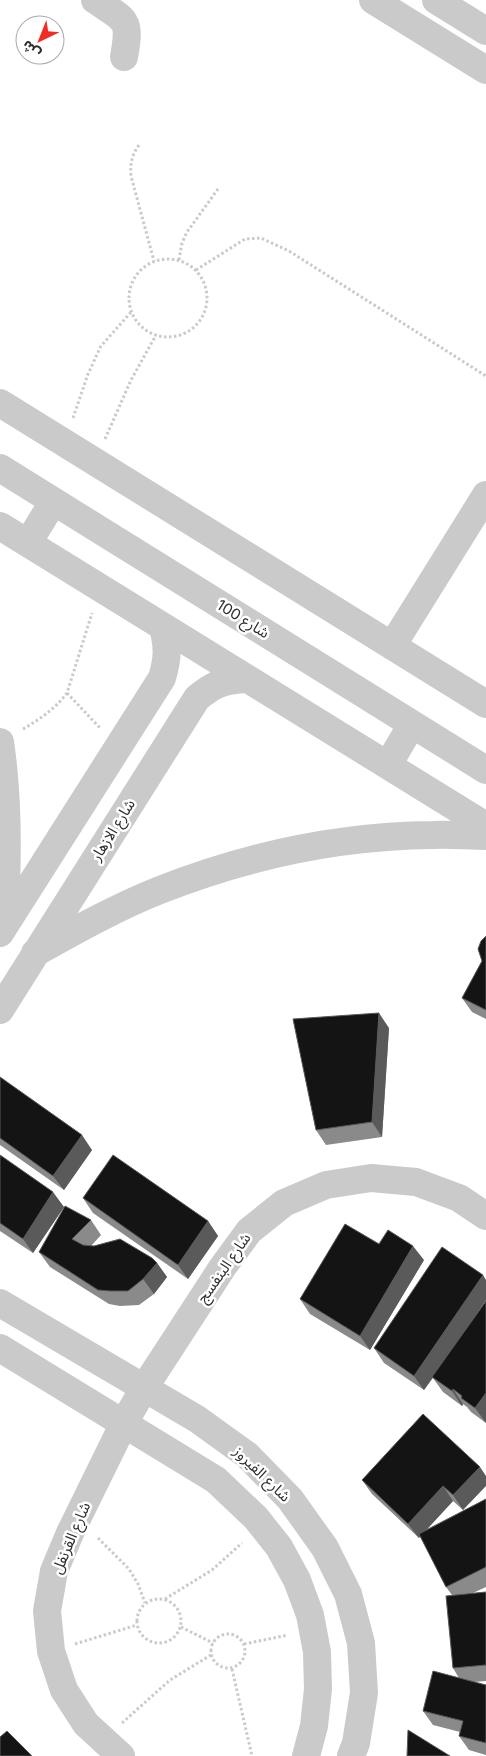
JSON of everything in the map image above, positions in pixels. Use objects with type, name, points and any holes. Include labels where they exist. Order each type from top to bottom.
[{"type":"street","points":[[95,0],[122,19],[126,24],[128,36],[124,57]]},
{"type":"street","points":[[372,0],[486,70]]},
{"type":"street","points":[[436,0],[476,24],[449,47]]},
{"type":"street","points":[[0,403],[486,704]]},
{"type":"street","name":"شارع 100","points":[[0,468],[486,770]]},
{"type":"street","points":[[392,646],[486,495]]},
{"type":"street","points":[[28,543],[53,502]]},
{"type":"street","points":[[0,526],[486,826]]},
{"type":"street","points":[[2,930],[162,678],[167,661],[168,644],[163,627]]},
{"type":"street","name":"شارع الازهار","points":[[0,1010],[197,698],[211,686],[228,679],[247,679]]},
{"type":"street","points":[[152,693],[163,691],[174,694],[182,703],[186,713]]},
{"type":"street","points":[[388,765],[412,724]]},
{"type":"street","points":[[0,743],[7,820],[7,874],[2,930]]},
{"type":"street","points":[[35,954],[96,919],[159,890],[226,867],[294,850],[363,839],[432,835],[486,836]]},
{"type":"street","name":"شارع البنفسج","points":[[124,1424],[144,1388],[248,1231],[284,1203],[326,1185],[371,1178],[416,1182],[459,1198],[486,1216]]},
{"type":"street","name":"شارع الفيروز","points":[[0,1303],[197,1419],[246,1456],[290,1499],[325,1548],[348,1594],[361,1643],[364,1693],[356,1743],[351,1756]]},
{"type":"street","points":[[0,1348],[216,1480],[262,1524],[279,1548],[297,1580],[310,1615],[317,1652],[318,1689],[314,1726],[306,1756]]},
{"type":"street","name":"شارع القرنفل","points":[[113,1749],[86,1724],[64,1690],[51,1651],[47,1610],[54,1571],[78,1517],[124,1424]]},
{"type":"path","points":[[139,144],[133,153],[130,164],[131,176],[154,262]]},
{"type":"path","points":[[179,260],[182,243],[187,232],[218,189]]},
{"type":"path","points":[[196,270],[245,239],[261,238],[289,251],[486,376]]},
{"type":"path","points":[[167,259],[179,260],[196,270],[203,280],[207,291],[204,314],[198,323],[179,335],[168,337],[156,335],[141,326],[132,311],[130,291],[133,281],[138,273],[154,262],[167,259]]},
{"type":"path","points":[[64,443],[88,374],[101,346],[132,311]]},
{"type":"path","points":[[96,463],[112,421],[131,380],[156,335]]},
{"type":"path","points":[[0,743],[46,715],[60,703],[67,693],[100,586]]},
{"type":"path","points":[[67,693],[117,747]]},
{"type":"path","points":[[78,1517],[129,1569],[138,1584],[145,1603]]},
{"type":"path","points":[[164,1599],[212,1570],[262,1524]]},
{"type":"path","points":[[154,1599],[164,1599],[178,1609],[182,1618],[181,1627],[171,1640],[163,1643],[154,1643],[146,1640],[140,1634],[136,1617],[145,1603],[154,1599]]},
{"type":"path","points":[[51,1651],[137,1625]]},
{"type":"path","points":[[181,1627],[212,1644]]},
{"type":"path","points":[[244,1644],[313,1631]]},
{"type":"path","points":[[224,1634],[232,1634],[244,1644],[246,1651],[244,1659],[239,1666],[232,1669],[219,1666],[211,1655],[212,1644],[217,1637],[224,1634]]},
{"type":"path","points":[[113,1749],[133,1712],[170,1680],[211,1655]]},
{"type":"path","points":[[232,1669],[252,1756]]},
{"type":"building","points":[[486,936],[486,1010],[462,998],[482,961],[478,949],[481,941]]},
{"type":"building","points":[[379,1013],[372,1122],[316,1130],[293,1019]]},
{"type":"building","points":[[0,1077],[82,1135],[53,1176],[0,1138]]},
{"type":"building","points":[[0,1155],[53,1192],[23,1239],[0,1223]]},
{"type":"building","points":[[113,1155],[208,1221],[178,1265],[83,1198]]},
{"type":"building","points":[[65,1206],[91,1220],[72,1239],[83,1245],[94,1246],[120,1239],[157,1263],[143,1279],[128,1291],[98,1290],[39,1252]]},
{"type":"building","points":[[345,1224],[379,1244],[388,1230],[413,1246],[360,1336],[300,1299]]},
{"type":"building","points":[[442,1247],[483,1275],[414,1376],[374,1348]]},
{"type":"building","points":[[486,1301],[486,1393],[475,1408],[461,1398],[462,1396],[453,1389],[452,1391],[432,1377]]},
{"type":"building","points":[[423,1414],[480,1467],[453,1495],[443,1486],[408,1524],[362,1480]]},
{"type":"building","points":[[486,1499],[486,1567],[446,1587],[419,1534]]},
{"type":"building","points":[[486,1592],[486,1665],[453,1668],[446,1596]]},
{"type":"building","points":[[433,1671],[486,1685],[486,1743],[459,1736],[463,1721],[423,1711]]},
{"type":"building","points":[[408,1730],[450,1756],[407,1756]]},
{"type":"building","points":[[7,1731],[32,1756],[0,1756],[0,1737]]}]
